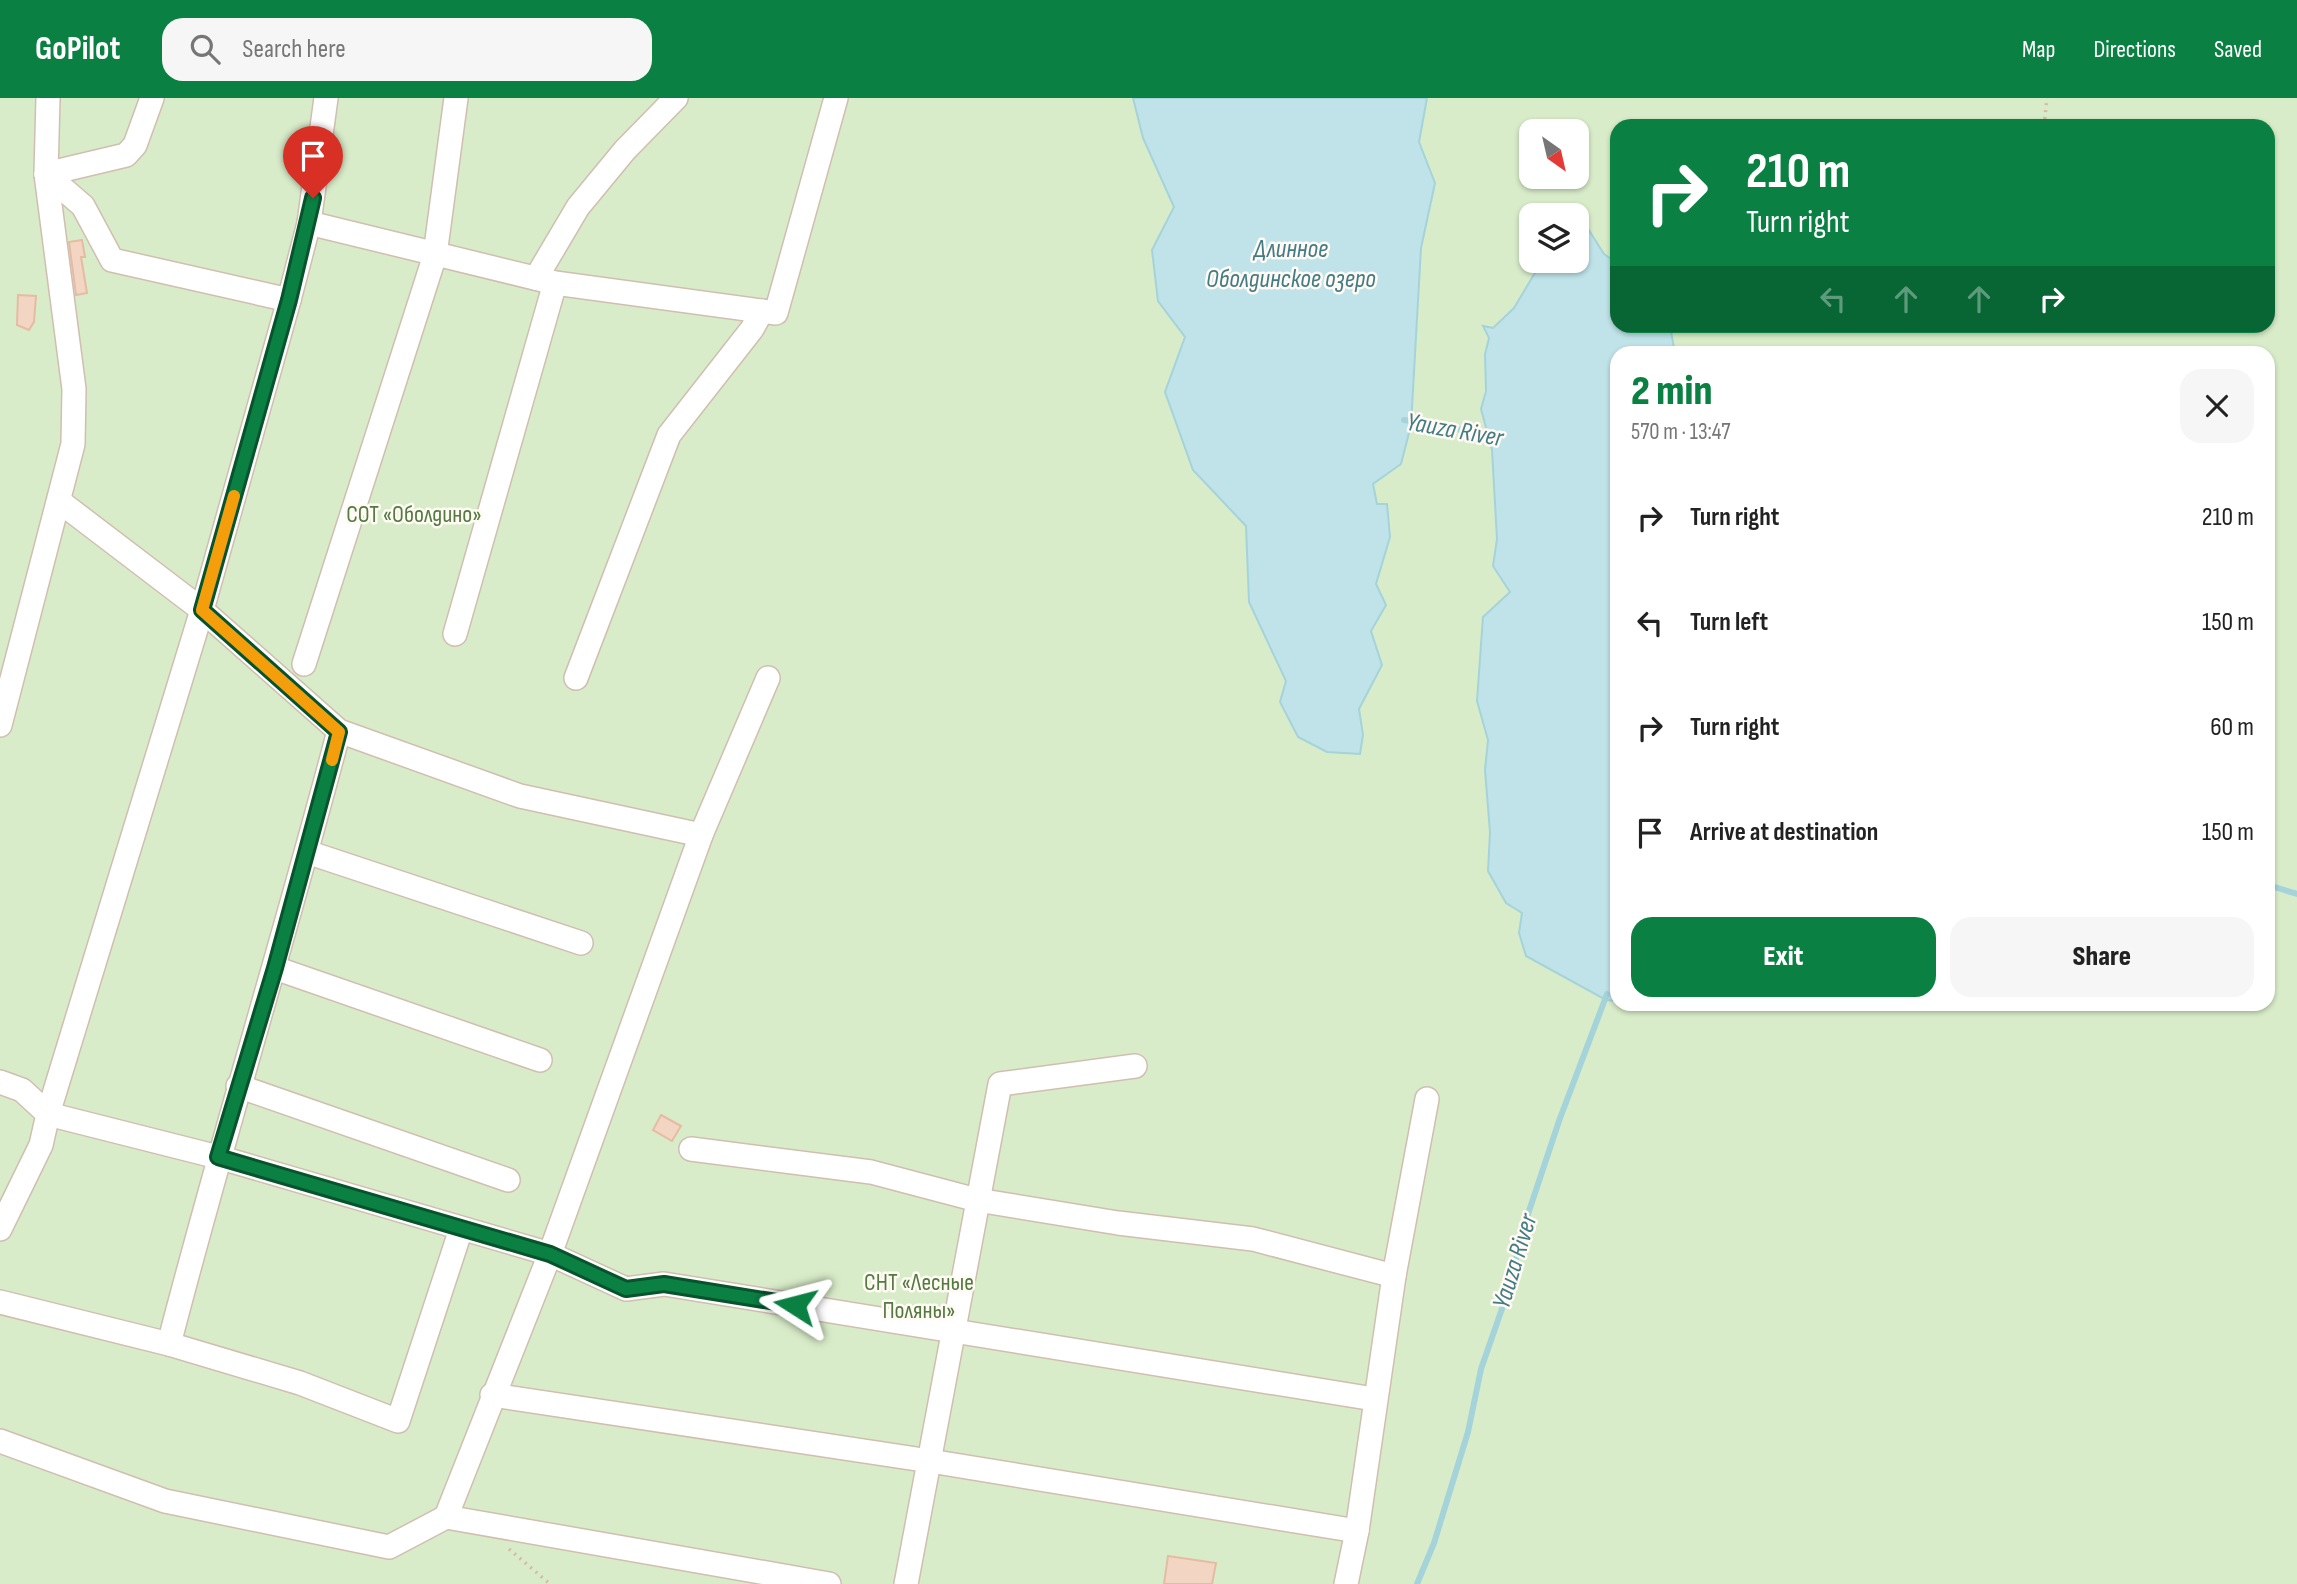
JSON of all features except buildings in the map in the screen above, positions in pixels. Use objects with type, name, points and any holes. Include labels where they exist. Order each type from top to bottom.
[{"type":"street","points":[[0,725],[73,444],[74,389],[46,174],[48,98]]},
{"type":"street","points":[[46,174],[126,155],[135,145],[152,98]]},
{"type":"street","points":[[0,1228],[41,1145],[48,1114],[202,610],[309,223],[326,98]]},
{"type":"street","points":[[304,664],[435,255],[456,98]]},
{"type":"street","points":[[455,634],[545,280],[578,207],[625,150],[676,98]]},
{"type":"street","points":[[309,223],[545,280],[776,313],[836,98]]},
{"type":"street","points":[[46,174],[83,206],[112,260],[289,300]]},
{"type":"street","points":[[576,678],[669,435],[762,311]]},
{"type":"street","points":[[60,501],[202,610],[339,732],[520,796],[701,835]]},
{"type":"street","points":[[446,1517],[550,1254],[701,835],[768,678]]},
{"type":"street","points":[[169,1344],[218,1157],[275,968],[339,732]]},
{"type":"street","points":[[307,852],[581,943]]},
{"type":"street","points":[[275,968],[540,1060]]},
{"type":"street","points":[[906,1584],[999,1084],[1135,1066]]},
{"type":"street","points":[[0,1082],[22,1090],[48,1114],[218,1157],[550,1254],[626,1289],[664,1284],[1374,1399]]},
{"type":"street","points":[[238,1087],[508,1181]]},
{"type":"street","points":[[1346,1584],[1357,1531],[1374,1399],[1394,1276],[1427,1100]]},
{"type":"street","points":[[691,1149],[871,1172],[977,1200],[1118,1223],[1253,1239],[1394,1276]]},
{"type":"street","points":[[0,1302],[169,1344],[300,1383],[398,1421],[461,1229]]},
{"type":"street","points":[[492,1395],[930,1461],[1357,1531]]},
{"type":"street","points":[[0,1441],[165,1501],[389,1547],[446,1517],[829,1584]]},
{"type":"path","points":[[2044,119],[2046,98]]},
{"type":"path","points":[[509,1549],[550,1584]]},
{"type":"green space","points":[[0,98],[1133,98],[1143,138],[1174,207],[1152,251],[1158,301],[1185,337],[1165,392],[1193,470],[1246,526],[1249,602],[1286,682],[1280,702],[1297,737],[1327,752],[1363,735],[1359,709],[1382,665],[1371,631],[1386,605],[1376,584],[1390,537],[1377,504],[1373,484],[1401,464],[1411,425],[1421,248],[1435,183],[1419,142],[1427,98],[2297,98],[2297,1584],[0,1584]]},
{"type":"water","name":"Длинное Оболдинское озеро","points":[[1133,98],[1427,98],[1419,142],[1435,183],[1421,248],[1411,425],[1401,464],[1373,484],[1377,504],[1387,504],[1390,537],[1376,584],[1386,605],[1371,631],[1382,665],[1359,709],[1363,735],[1360,754],[1327,752],[1298,737],[1280,702],[1286,681],[1249,602],[1246,526],[1193,470],[1165,392],[1185,337],[1158,301],[1152,250],[1174,207],[1143,138]]},
{"type":"water","points":[[1589,230],[1604,254],[1610,258],[1610,333],[1671,333],[1674,346],[1610,346],[1610,1000],[1526,956],[1519,933],[1522,913],[1506,903],[1488,871],[1490,832],[1485,770],[1488,740],[1477,701],[1483,617],[1510,592],[1493,566],[1497,539],[1492,450],[1481,409],[1486,391],[1485,354],[1489,338],[1483,326],[1493,328],[1514,308],[1535,273],[1589,273]]},
{"type":"waterway","name":"Yauza River","points":[[1404,420],[1496,436]]},
{"type":"waterway","points":[[2275,887],[2297,894]]},
{"type":"waterway","name":"Yauza River","points":[[1417,1584],[1434,1543],[1468,1432],[1481,1369],[1504,1303],[1528,1214],[1559,1121],[1607,994]]},
{"type":"slow traffic","points":[[234,496],[202,610],[339,732],[332,760]]},
{"type":"route","points":[[313,198],[289,300],[202,610],[339,732],[275,968],[218,1157],[550,1254],[626,1289],[664,1284],[795,1305]]},
{"type":"park label","name":"СОТ «Оболдино»","points":[[414,514]]},
{"type":"park label","name":"СНТ «Лесные Поляны»","points":[[919,1296]]}]
